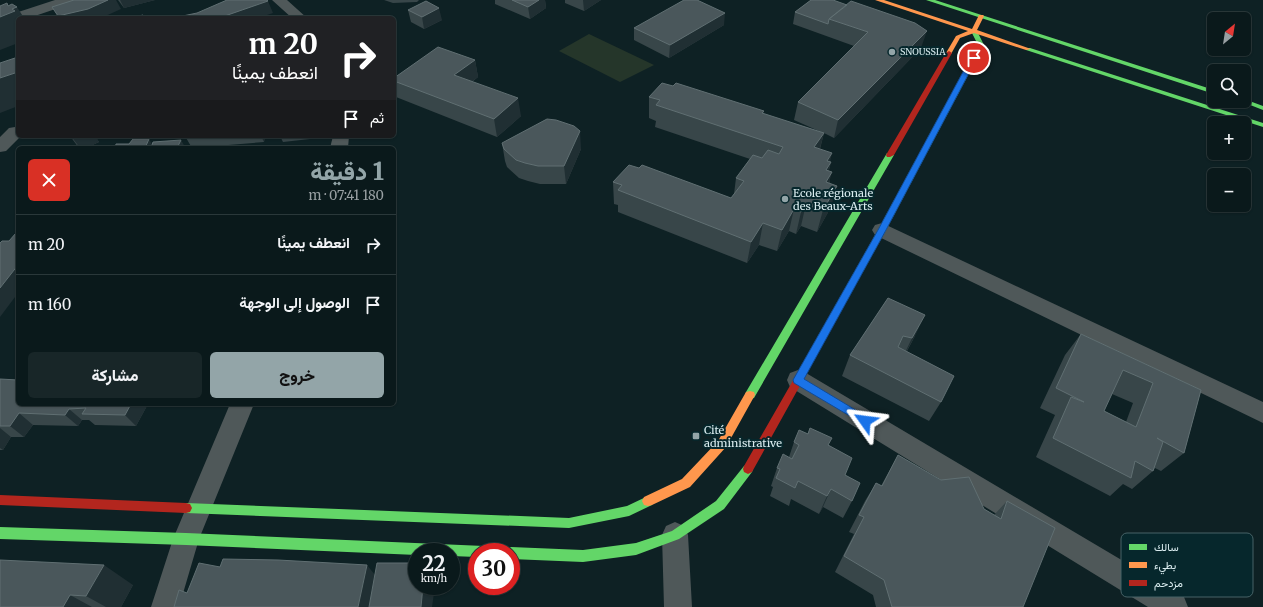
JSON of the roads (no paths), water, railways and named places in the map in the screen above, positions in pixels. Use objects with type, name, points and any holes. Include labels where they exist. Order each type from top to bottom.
[{"type":"main road","points":[[878,0],[1263,125]]},
{"type":"main road","points":[[929,0],[1207,90]]},
{"type":"main road","points":[[0,500],[568,522],[629,511],[686,483],[722,444],[958,37],[974,31],[981,16]]},
{"type":"main road","points":[[520,553],[583,556],[636,549],[675,535],[720,505],[748,469],[882,230],[981,45],[974,31]]},
{"type":"main road","points":[[1251,104],[1263,108]]},
{"type":"main road","points":[[0,533],[186,539],[468,551]]},
{"type":"street","points":[[0,11],[33,0]]},
{"type":"street","points":[[16,16],[49,2],[68,0]]},
{"type":"street","points":[[279,0],[293,16]]},
{"type":"street","points":[[0,23],[16,16]]},
{"type":"street","points":[[0,147],[10,128]]},
{"type":"street","points":[[882,230],[1263,413]]},
{"type":"street","points":[[798,380],[1121,575]]},
{"type":"street","points":[[165,607],[186,539],[241,406]]},
{"type":"street","points":[[675,535],[678,607]]},
{"type":"street","points":[[1157,597],[1174,607]]},
{"type":"place","name":"SNOUSSIA","points":[[892,52]]},
{"type":"place","name":"Ecole régionale des Beaux-Arts","points":[[785,199]]},
{"type":"place","name":"Cité administrative","points":[[696,436]]}]
